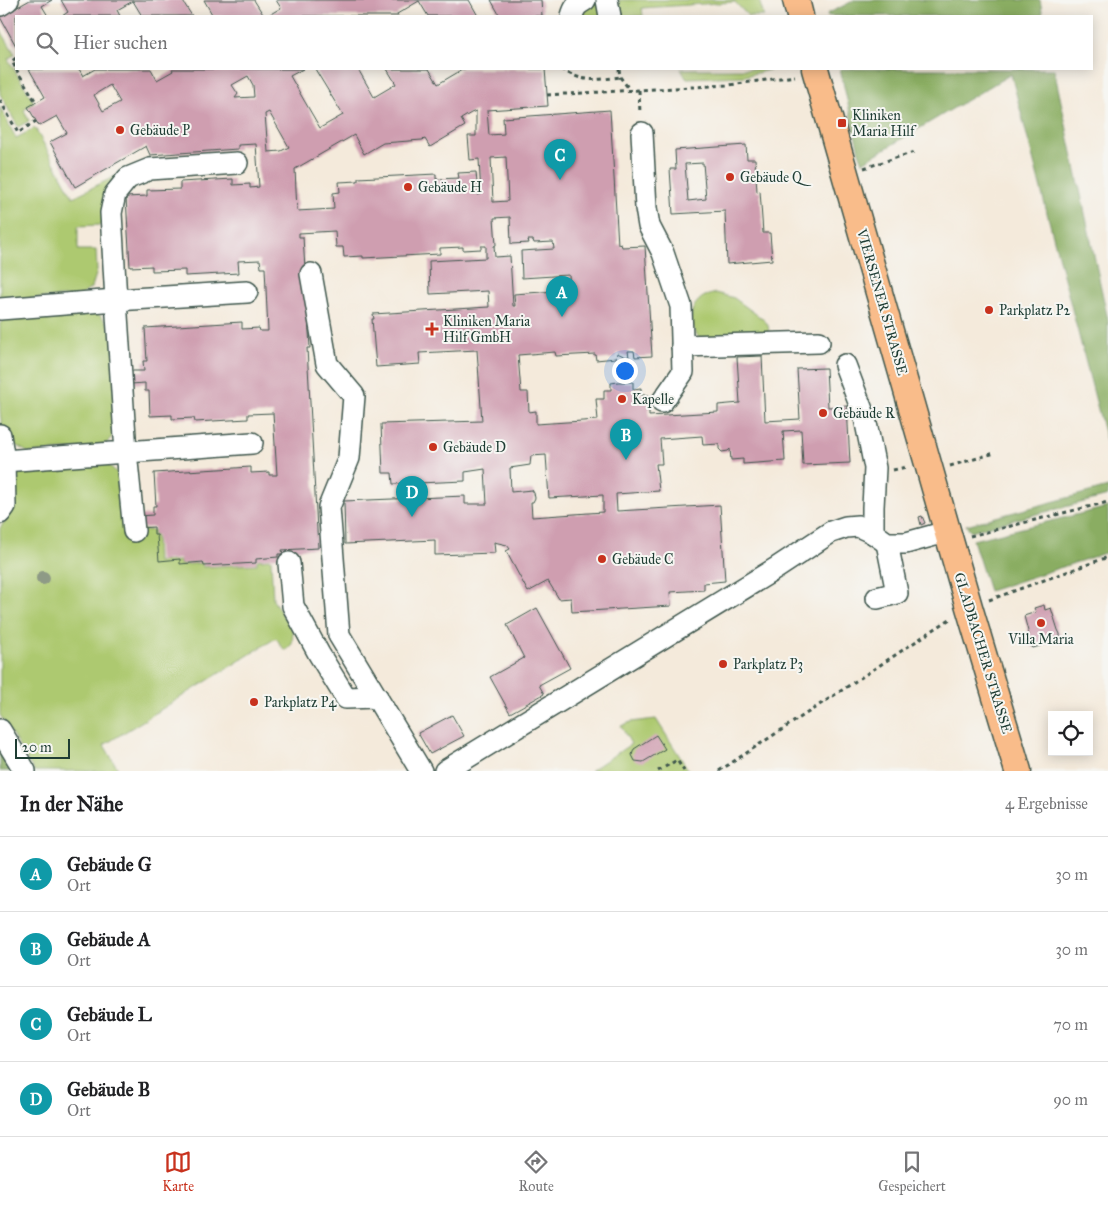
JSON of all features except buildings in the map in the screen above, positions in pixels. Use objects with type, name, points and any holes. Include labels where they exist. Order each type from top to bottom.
[{"type":"main road","points":[[796,0],[800,15]]},
{"type":"main road","name":"VIERSENER STRASSE","points":[[816,70],[948,534]]},
{"type":"main road","name":"GLADBACHER STRASSE","points":[[948,534],[1018,771]]},
{"type":"lane","points":[[0,5],[8,0]]},
{"type":"lane","points":[[572,15],[574,8],[585,0]]},
{"type":"lane","points":[[607,0],[610,15]]},
{"type":"lane","points":[[642,133],[648,226],[663,253],[681,306],[683,372],[662,402]]},
{"type":"lane","points":[[134,531],[126,452],[111,213],[115,194],[128,178],[150,169],[237,163]]},
{"type":"lane","points":[[311,274],[327,364],[354,396],[349,458],[329,507],[339,635],[422,771]]},
{"type":"lane","points":[[0,309],[247,292]]},
{"type":"lane","points":[[682,346],[819,342]]},
{"type":"lane","points":[[845,366],[866,418],[876,468],[873,507],[897,594],[877,598]]},
{"type":"lane","points":[[0,435],[4,461],[5,506],[0,513]]},
{"type":"lane","points":[[4,461],[252,443]]},
{"type":"lane","points":[[445,771],[775,569],[831,532],[846,527],[858,526],[880,538],[906,543],[934,535],[948,534]]},
{"type":"lane","points":[[289,563],[293,606],[346,698],[377,697]]},
{"type":"lane","points":[[0,730],[25,771]]},
{"type":"path","points":[[17,70],[36,102]]},
{"type":"path","points":[[564,70],[581,79],[593,80],[620,77]]},
{"type":"path","points":[[619,70],[620,77],[630,90]]},
{"type":"path","points":[[548,94],[729,85],[786,77],[816,70]]},
{"type":"path","points":[[638,90],[642,133]]},
{"type":"path","points":[[0,100],[18,132],[36,122]]},
{"type":"path","points":[[848,182],[857,169],[914,152]]},
{"type":"path","points":[[944,467],[995,453]]},
{"type":"path","points":[[948,534],[965,538],[1108,502]]},
{"type":"path","points":[[719,771],[969,607],[1108,557]]},
{"type":"path","points":[[658,771],[677,760],[684,771]]},
{"type":"green space","points":[[619,0],[759,0],[764,15],[747,15],[735,2],[642,8],[643,15],[620,15]]},
{"type":"green space","points":[[855,0],[1040,0],[1043,15],[828,15]]},
{"type":"green space","points":[[596,2],[602,4],[605,15],[580,15],[587,7]]},
{"type":"green space","points":[[0,29],[15,54],[8,59],[34,102],[24,110],[29,121],[18,127],[0,94]]},
{"type":"green space","points":[[682,70],[769,70],[745,76],[686,78]]},
{"type":"green space","points":[[840,70],[1054,70],[1108,320],[1108,448],[1011,74],[863,162]]},
{"type":"green space","points":[[0,107],[16,138],[35,128],[73,197],[120,174],[102,225],[78,226],[78,250],[96,250],[97,271],[92,287],[81,296],[0,300]]},
{"type":"green space","points":[[716,293],[734,298],[764,320],[769,328],[767,336],[701,341],[691,323],[692,311],[701,298]]},
{"type":"green space","points":[[96,312],[106,321],[114,333],[115,433],[107,443],[91,448],[29,453],[10,442],[2,427],[0,411],[0,323],[11,315]]},
{"type":"green space","points":[[105,462],[121,476],[138,530],[153,530],[153,536],[156,536],[157,562],[180,561],[180,565],[202,563],[203,567],[257,564],[257,560],[271,559],[273,600],[293,631],[292,644],[285,651],[276,638],[104,745],[119,771],[34,771],[0,715],[0,528],[10,513],[14,474],[33,463]]},
{"type":"green space","points":[[1108,487],[1108,496],[971,531],[966,525]]},
{"type":"green space","points":[[1108,507],[1108,552],[989,591],[973,540]]},
{"type":"green space","points":[[656,719],[689,771],[590,771],[631,744],[621,726],[631,722]]},
{"type":"green space","points":[[0,749],[13,771],[0,771]]},
{"type":"place","name":"Kliniken Maria Hilf","points":[[842,123]]},
{"type":"place","name":"Gebäude P","points":[[120,130]]},
{"type":"place","name":"Gebäude Q","points":[[730,177]]},
{"type":"place","name":"Gebäude L","points":[[560,180]]},
{"type":"place","name":"Gebäude H","points":[[408,187]]},
{"type":"place","name":"Parkplatz P2","points":[[989,310]]},
{"type":"place","name":"Gebäude G","points":[[562,317]]},
{"type":"place","name":"Kliniken Maria Hilf GmbH","points":[[432,329]]},
{"type":"place","name":"Kapelle","points":[[622,399]]},
{"type":"place","name":"Gebäude R","points":[[823,413]]},
{"type":"place","name":"Gebäude D","points":[[433,447]]},
{"type":"place","name":"Gebäude A","points":[[626,460]]},
{"type":"place","name":"Gebäude B","points":[[412,517]]},
{"type":"place","name":"Gebäude C","points":[[602,559]]},
{"type":"place","name":"Villa Maria","points":[[1041,623]]},
{"type":"place","name":"Parkplatz P3","points":[[723,664]]},
{"type":"place","name":"Parkplatz P4","points":[[254,702]]}]
